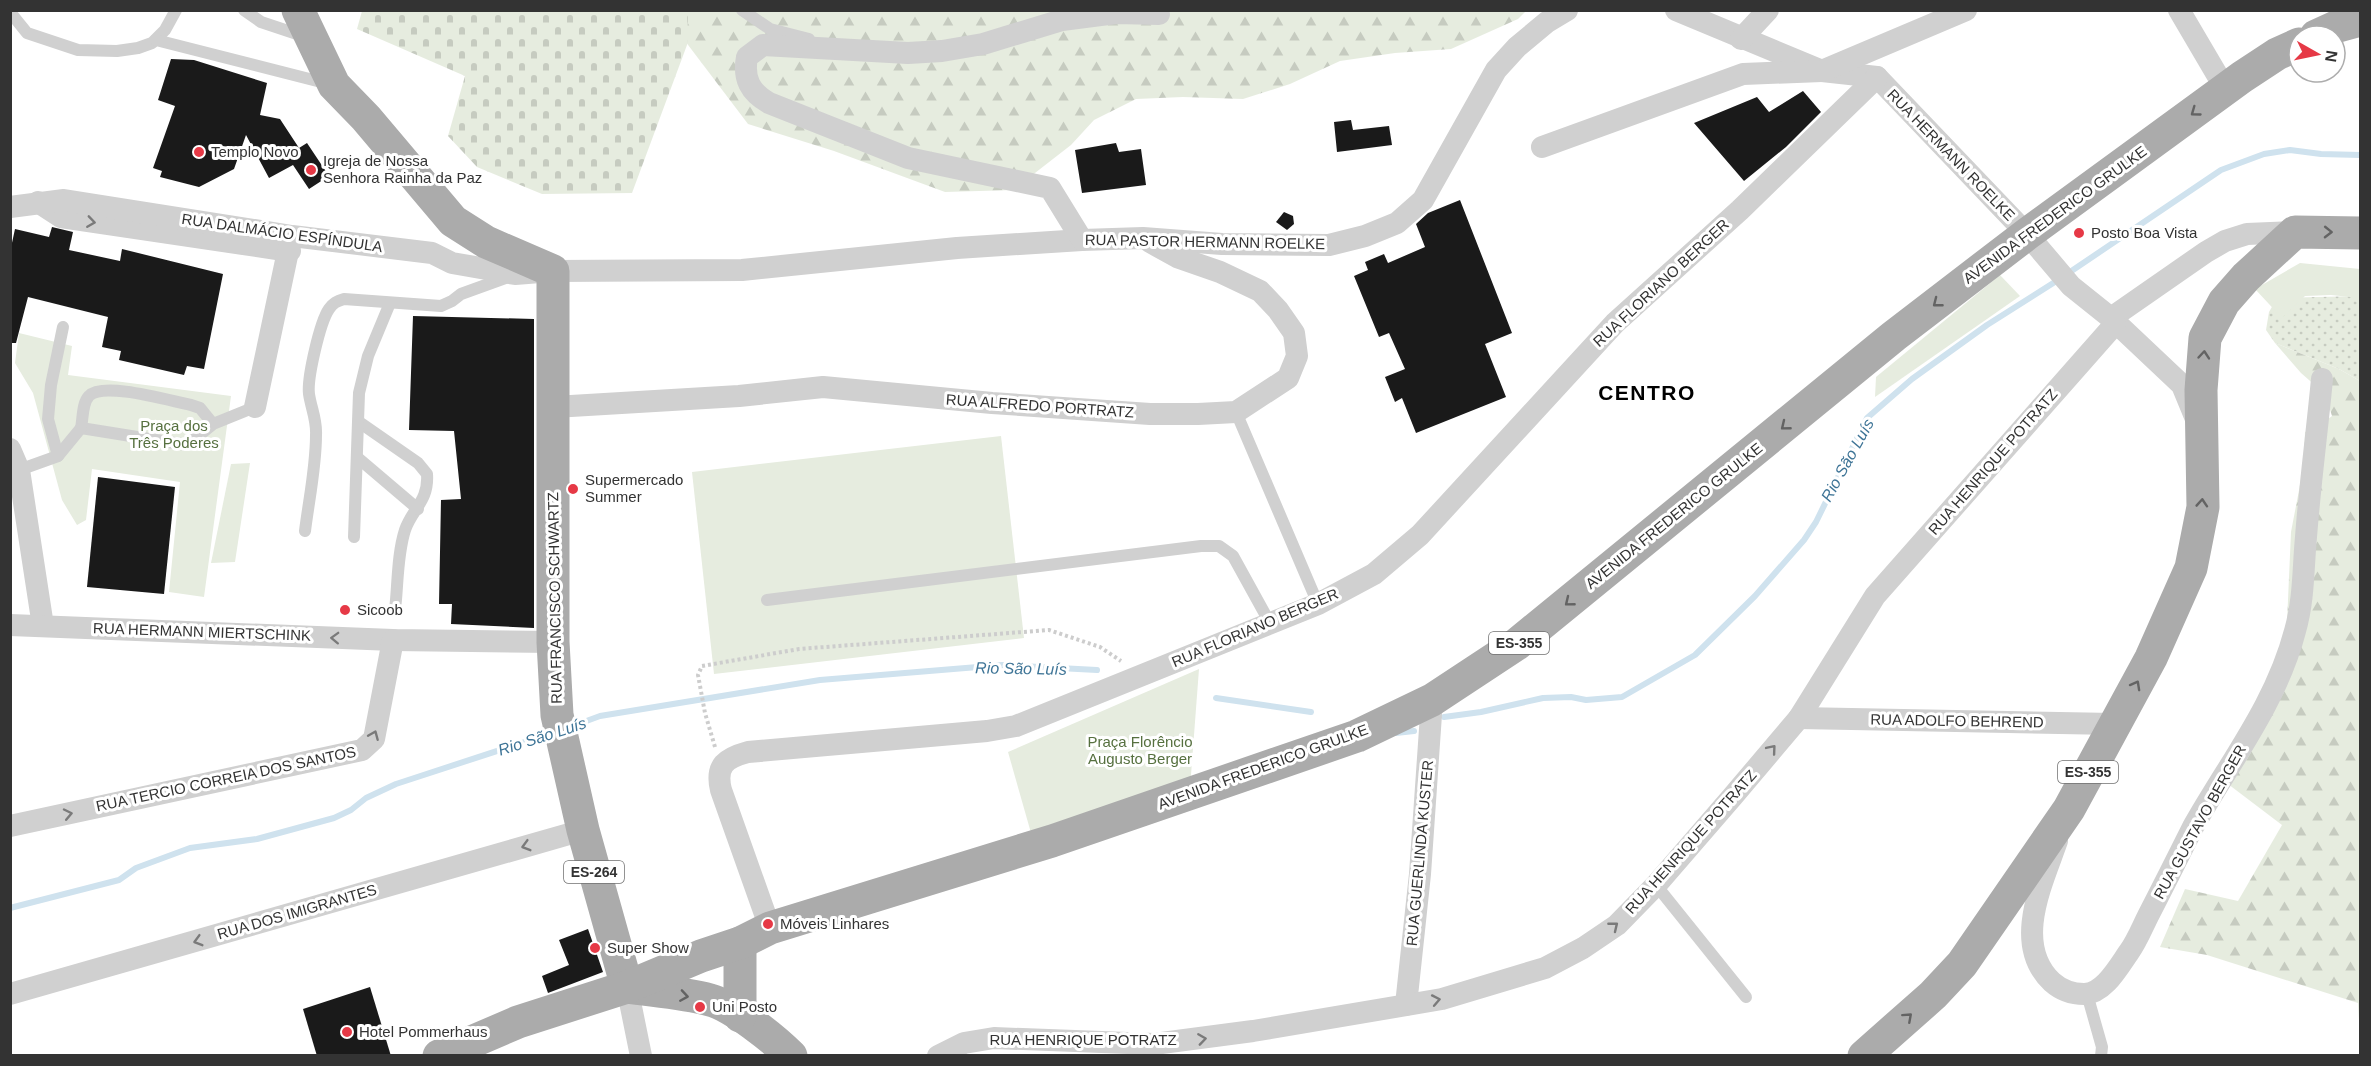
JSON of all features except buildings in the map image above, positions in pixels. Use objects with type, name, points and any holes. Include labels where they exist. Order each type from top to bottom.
[{"type":"main road","points":[[2346,24],[2361,20]]},
{"type":"main road","points":[[304,25],[334,85],[366,118],[453,221],[486,242],[553,271]]},
{"type":"main road","name":"AVENIDA FREDERICO GRULKE","points":[[439,1056],[518,1022],[627,987],[701,956],[740,943],[770,928],[1120,818],[1357,736],[1432,700],[1517,644],[1894,336],[2036,246],[2226,90],[2287,49]]},
{"type":"main road","points":[[2295,232],[2361,233]]},
{"type":"main road","name":"ES-355","points":[[1864,1056],[1933,995],[1962,964],[2069,809],[2151,658],[2191,568],[2203,507],[2201,390],[2205,338],[2224,302],[2246,277],[2295,232]]},
{"type":"main road","name":"RUA FRANCISCO SCHWARTZ","points":[[553,271],[553,642],[557,715],[564,755],[583,830],[627,987]]},
{"type":"main road","points":[[740,943],[740,1016]]},
{"type":"main road","points":[[627,987],[712,1000],[778,1042],[791,1056]]},
{"type":"street","name":"RUA PASTOR HERMANN ROELKE","points":[[553,271],[742,270],[957,248],[1082,240],[1143,238],[1222,244],[1329,245],[1365,236],[1396,223],[1423,200],[1496,70],[1517,47],[1547,22],[1567,10]]},
{"type":"street","name":"RUA HERMANN ROELKE","points":[[1676,10],[1822,71],[1877,77],[2072,286],[2182,384],[2203,434]]},
{"type":"street","points":[[1741,39],[1768,10]]},
{"type":"street","points":[[1542,147],[1743,74],[1822,71],[1966,10]]},
{"type":"street","points":[[2179,10],[2226,90]]},
{"type":"street","points":[[1082,240],[1050,188],[908,158],[769,103],[751,87],[745,72],[747,57],[763,45],[908,52],[942,51],[983,44],[1062,20],[1116,13],[1159,14]]},
{"type":"street","name":"RUA FLORIANO BERGER","points":[[721,767],[728,760],[748,752],[987,731],[1016,726],[1318,604],[1374,574],[1420,535],[1615,323],[1740,210],[1877,77]]},
{"type":"street","name":"RUA DALMÁCIO ESPÍNDULA","points":[[10,207],[38,202],[61,217],[166,225],[290,244],[432,253],[452,263],[515,274],[553,271]]},
{"type":"street","name":"RUA HENRIQUE POTRATZ","points":[[938,1056],[964,1043],[994,1038],[1154,1044],[1191,1040],[1442,999],[1545,968],[1583,948],[1617,925],[1656,885],[1799,718],[1875,596],[2113,321],[2206,252],[2225,241],[2247,234],[2295,232]]},
{"type":"street","points":[[1143,238],[1177,257],[1220,272],[1260,291],[1278,310],[1294,333],[1297,356],[1288,378],[1236,412]]},
{"type":"street","points":[[255,407],[290,244]]},
{"type":"street","name":"RUA GUSTAVO BERGER","points":[[2087,994],[2101,988],[2130,950],[2213,791],[2267,705],[2284,668],[2296,630],[2303,590],[2322,379]]},
{"type":"street","name":"RUA ALFREDO PORTRATZ","points":[[554,407],[740,396],[823,387],[992,403],[1150,414],[1236,412]]},
{"type":"street","points":[[10,449],[19,470],[43,626]]},
{"type":"street","name":"RUA HERMANN MIERTSCHINK","points":[[10,625],[393,640],[553,642]]},
{"type":"street","name":"RUA TERCIO CORREIA DOS SANTOS","points":[[10,826],[362,750],[374,739],[377,730],[393,640]]},
{"type":"street","name":"RUA GUERLINDA KUSTER","points":[[1406,1005],[1420,874],[1432,700]]},
{"type":"street","name":"RUA ADOLFO BEHREND","points":[[1799,718],[2114,724]]},
{"type":"street","points":[[721,767],[718,780],[721,790],[770,928]]},
{"type":"street","points":[[2069,809],[2035,908],[2031,927],[2032,942],[2044,975],[2068,993],[2087,994]]},
{"type":"street","name":"RUA DOS IMIGRANTES","points":[[10,994],[583,830]]},
{"type":"street","points":[[627,987],[642,1056]]},
{"type":"lane","points":[[10,12],[27,33],[78,50],[128,50],[156,39],[165,30],[176,10]]},
{"type":"lane","points":[[244,10],[261,22],[304,25]]},
{"type":"lane","points":[[742,10],[770,29],[797,37],[863,49]]},
{"type":"lane","points":[[156,39],[334,85]]},
{"type":"lane","points":[[305,531],[316,436],[316,419],[309,393],[310,378],[322,322],[329,308],[335,302],[344,299],[441,306],[461,294],[515,274]]},
{"type":"lane","points":[[354,537],[359,393],[368,356],[390,303]]},
{"type":"lane","points":[[58,456],[48,419],[51,385],[63,327]]},
{"type":"lane","points":[[19,470],[58,456],[81,428],[86,399],[91,394],[106,390],[191,405],[200,408],[213,424]]},
{"type":"lane","points":[[81,428],[187,445],[213,424],[255,407]]},
{"type":"lane","points":[[1236,412],[1318,604]]},
{"type":"lane","points":[[359,422],[418,463],[427,474],[425,497],[409,523],[402,545],[395,610]]},
{"type":"lane","points":[[358,458],[418,509]]},
{"type":"lane","points":[[767,600],[1201,546],[1219,546],[1233,555],[1270,623]]},
{"type":"lane","points":[[1656,885],[1746,998]]},
{"type":"lane","points":[[2087,994],[2102,1047],[2101,1056]]},
{"type":"path","points":[[721,767],[705,713],[698,675],[702,666],[799,649],[1049,630],[1100,647],[1143,676]]},
{"type":"green space","points":[[362,11],[688,11],[687,45],[632,193],[542,194],[477,167],[448,136],[465,76],[357,29]]},
{"type":"green space","points":[[678,11],[1526,11],[1518,19],[1451,49],[1395,53],[1340,61],[1290,84],[1243,99],[1183,97],[1136,99],[1094,120],[1071,145],[1013,190],[945,192],[834,151],[748,124],[679,33]]},
{"type":"green space","points":[[2300,263],[2360,269],[2360,298],[2331,295],[2305,296],[2282,318],[2255,289]]},
{"type":"green space","points":[[2000,275],[2020,296],[1875,397],[1876,377]]},
{"type":"green space","points":[[2360,296],[2360,381],[2339,369],[2275,343],[2266,330],[2269,312],[2277,298]]},
{"type":"green space","name":"Praça dos Três Poderes","points":[[19,333],[72,346],[68,375],[231,396],[204,597],[169,592],[180,482],[92,469],[86,520],[77,525],[62,500],[33,393],[15,363]]},
{"type":"green space","points":[[2275,343],[2339,369],[2360,381],[2360,1038],[2358,1003],[2207,955],[2160,947],[2185,889],[2238,901],[2282,825],[2224,781],[2286,645],[2291,532],[2304,464],[2305,432],[2316,428],[2332,416],[2325,394],[2301,373]]},
{"type":"green space","points":[[1001,436],[1024,638],[714,674],[692,472]]},
{"type":"green space","points":[[250,463],[235,562],[211,563],[231,464]]},
{"type":"green space","name":"Praça Florêncio Augusto Berger","points":[[1199,669],[1190,788],[1033,840],[1008,752]]},
{"type":"waterway","name":"Rio São Luís","points":[[2067,274],[2221,170],[2264,154],[2290,150],[2360,155]]},
{"type":"waterway","name":"Rio São Luís","points":[[1444,717],[1481,712],[1543,698],[1571,697],[1586,700],[1622,697],[1695,655],[1755,596],[1804,540],[1816,522],[1867,418],[1912,379],[1987,325],[2058,280]]},
{"type":"waterway","name":"Rio São Luís","points":[[570,727],[600,716],[820,680],[1002,665],[1097,670]]},
{"type":"waterway","name":"Rio São Luís","points":[[1216,698],[1311,712]]},
{"type":"waterway","name":"Rio São Luís","points":[[1396,733],[1414,731]]},
{"type":"waterway","name":"Rio São Luís","points":[[10,908],[119,880],[136,868],[190,848],[257,839],[334,818],[351,810],[366,798],[396,784],[552,733]]},
{"type":"place","name":"Templo Novo","points":[[199,152]]},
{"type":"place","name":"Igreja de Nossa Senhora Rainha da Paz","points":[[311,170]]},
{"type":"place","name":"Posto Boa Vista","points":[[2079,233]]},
{"type":"place","name":"Supermercado Summer","points":[[573,489]]},
{"type":"place","name":"Sicoob","points":[[345,610]]},
{"type":"place","name":"Móveis Linhares","points":[[768,924]]},
{"type":"place","name":"Super Show","points":[[595,948]]},
{"type":"place","name":"Uni Posto","points":[[700,1007]]},
{"type":"place","name":"Hotel Pommerhaus","points":[[347,1032]]},
{"type":"district","name":"CENTRO","points":[[1647,393]]}]
